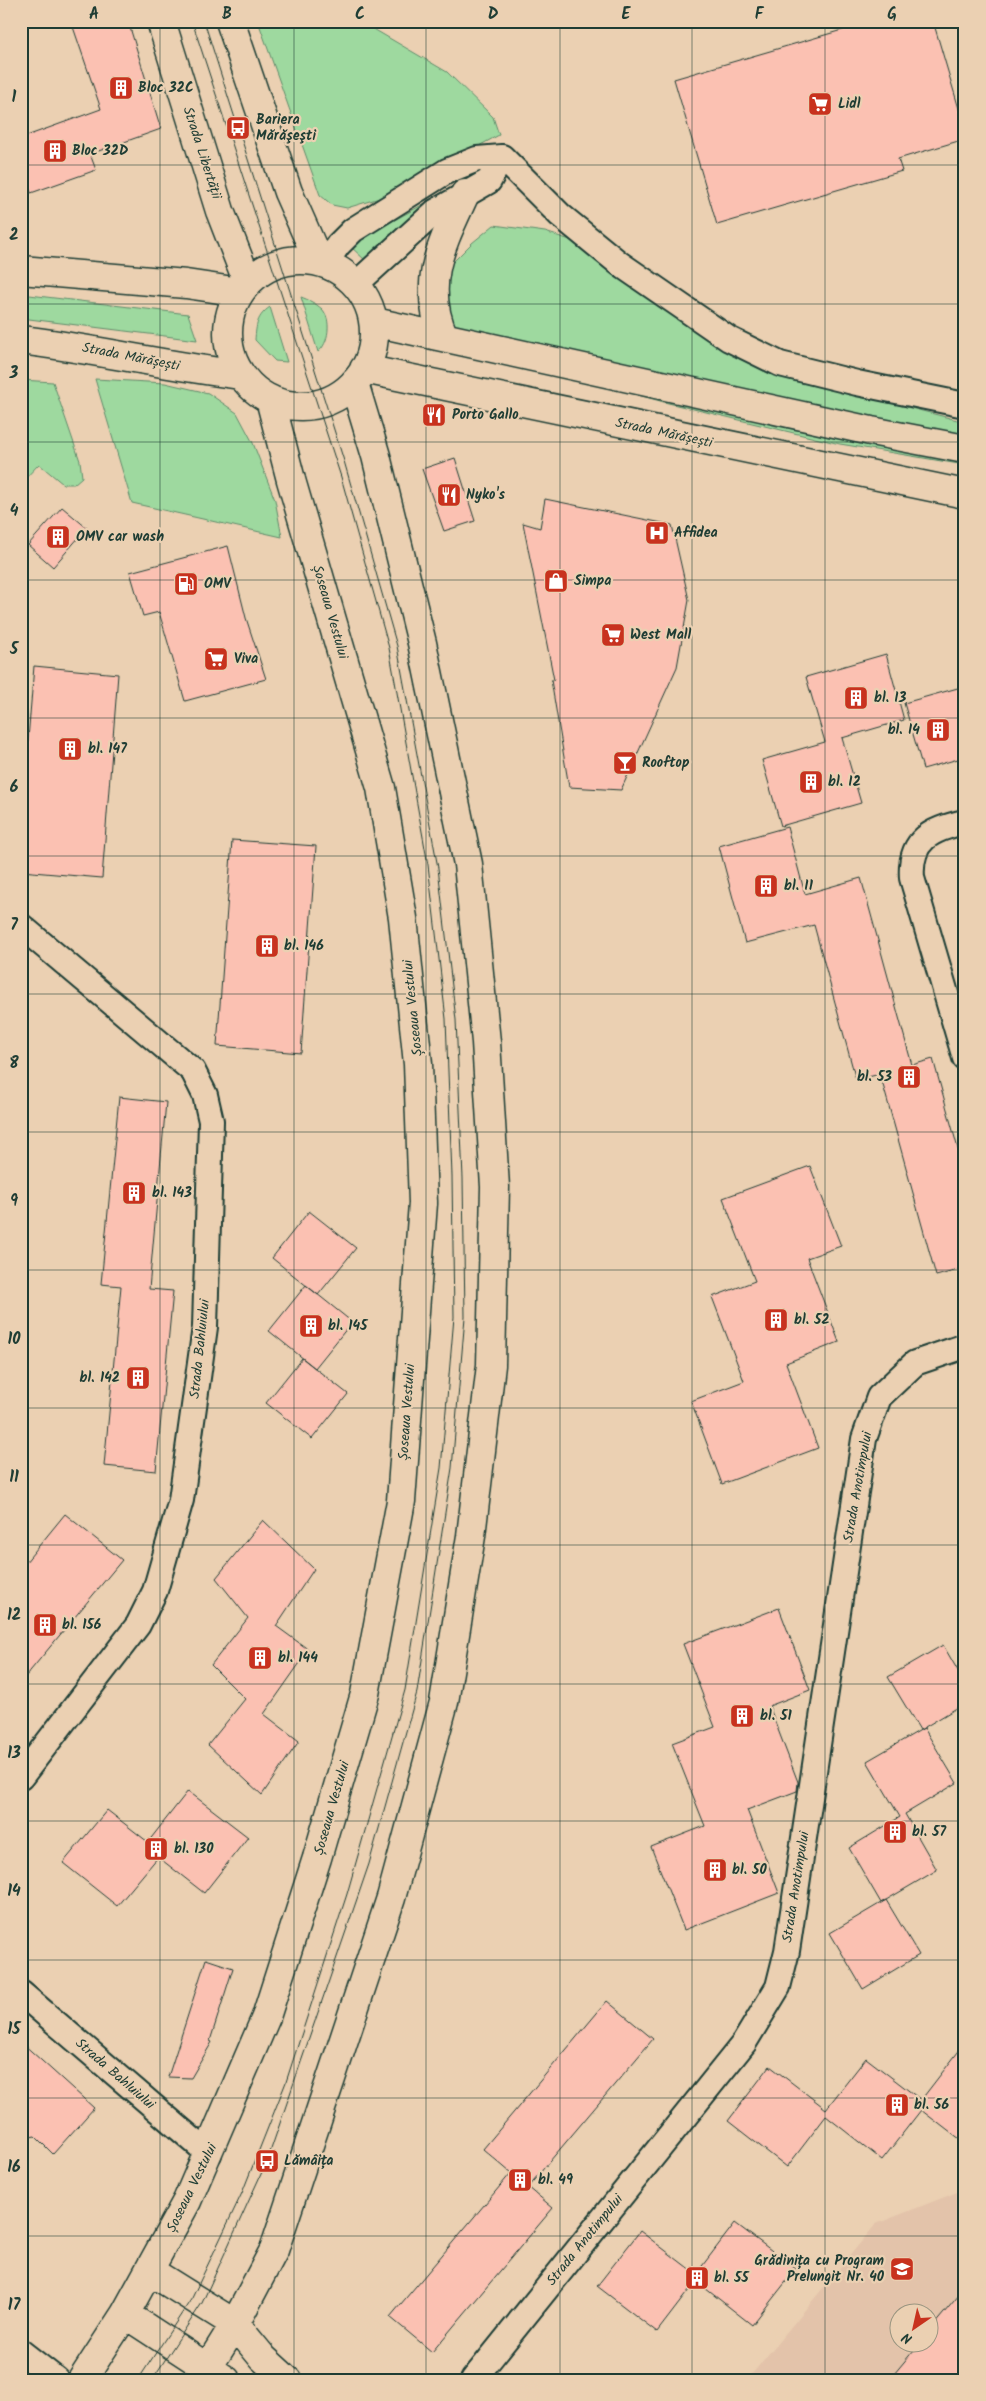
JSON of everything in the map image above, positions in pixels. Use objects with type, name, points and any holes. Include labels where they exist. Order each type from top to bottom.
[{"type":"main road","name":"Strada Libertății","points":[[161,21],[244,287]]},
{"type":"main road","points":[[230,21],[288,192],[322,263]]},
{"type":"main road","points":[[444,337],[433,298],[433,273],[442,243],[465,194]]},
{"type":"main road","points":[[300,260],[322,263],[346,276],[364,297],[374,322],[372,347],[359,376],[340,394],[316,404],[287,405],[270,399],[254,389],[241,375],[231,356],[228,334],[231,312],[244,287],[258,273],[281,262],[300,260]]},
{"type":"main road","points":[[21,270],[244,287]]},
{"type":"main road","points":[[374,322],[871,431],[965,449]]},
{"type":"main road","name":"Strada Mărășești","points":[[21,340],[76,346],[172,365],[241,375]]},
{"type":"main road","points":[[125,2314],[211,2376],[235,2324],[274,2250],[315,2132],[391,1898],[444,1702],[471,1536],[491,1365],[495,1187],[486,1042],[468,864],[422,643],[376,456],[359,376]]},
{"type":"main road","name":"Strada Mărășești","points":[[359,376],[486,395],[965,494]]},
{"type":"main road","name":"Șoseaua Vestului","points":[[82,2380],[125,2314],[150,2271],[209,2154],[266,2017],[317,1858],[365,1694],[400,1502],[424,1203],[418,1064],[404,918],[381,788],[291,480],[270,399]]},
{"type":"main road","points":[[150,2271],[235,2324],[263,2358],[287,2380]]},
{"type":"street","points":[[355,285],[435,212],[489,181],[502,157]]},
{"type":"street","points":[[322,263],[353,230],[447,171],[476,158],[502,157],[560,215],[620,264],[729,339],[780,364],[857,383],[965,405]]},
{"type":"street","points":[[965,822],[941,828],[926,836],[916,848],[911,865],[912,878],[965,1058]]},
{"type":"street","name":"Strada Bahluiului","points":[[21,926],[193,1071],[206,1095],[211,1121],[205,1326],[181,1500],[155,1591],[138,1625],[21,1777]]},
{"type":"street","name":"Strada Anotimpului","points":[[473,2380],[744,2042],[778,1986],[787,1951],[864,1439],[879,1397],[916,1364],[965,1346]]},
{"type":"street","name":"Strada Bahluiului","points":[[21,1993],[209,2154]]},
{"type":"street","points":[[21,2352],[57,2380]]},
{"type":"shaded area","name":"Grădinița cu Program Prelungit Nr. 40","points":[[965,2189],[965,2380],[747,2380],[876,2224]]},
{"type":"green space","points":[[258,21],[360,21],[447,72],[493,117],[499,135],[386,196],[347,208],[332,205],[320,195]]},
{"type":"green space","points":[[440,195],[367,262],[349,245]]},
{"type":"green space","points":[[494,225],[545,232],[580,243],[682,321],[775,373],[965,422],[965,465],[840,444],[664,402],[459,346],[439,307],[446,269],[472,243]]},
{"type":"green space","points":[[21,294],[188,314],[197,340],[21,318]]},
{"type":"green space","points":[[301,297],[322,309],[327,319],[327,338],[318,352]]},
{"type":"green space","points":[[270,307],[287,362],[275,361],[255,340],[258,321],[262,314]]},
{"type":"green space","points":[[95,379],[165,383],[208,393],[237,413],[253,443],[275,500],[282,537],[132,503]]},
{"type":"green space","points":[[21,380],[53,382],[80,461],[82,477],[74,484],[63,484],[39,464],[21,483]]},
{"type":"building","points":[[71,21],[128,21],[161,129],[90,154],[96,170],[31,193],[21,165],[21,138],[101,109]]},
{"type":"building","name":"Lidl","points":[[873,21],[933,21],[965,129],[965,139],[898,159],[902,171],[717,225],[674,79]]},
{"type":"building","name":"Nyko's","points":[[455,458],[475,521],[444,531],[422,469]]},
{"type":"building","name":"West Mall","points":[[545,499],[672,525],[689,600],[677,667],[621,790],[569,787],[551,680],[554,680],[523,523],[540,528]]},
{"type":"building","name":"OMV car wash","points":[[62,507],[87,528],[53,567],[28,545]]},
{"type":"building","points":[[228,546],[246,618],[266,679],[185,701],[159,612],[143,616],[130,572]]},
{"type":"building","points":[[886,654],[904,720],[842,738],[861,803],[781,826],[762,760],[825,742],[806,677]]},
{"type":"building","name":"bl. 147","points":[[34,666],[118,674],[102,878],[21,871],[21,824]]},
{"type":"building","name":"bl. I4","points":[[965,686],[965,757],[923,769],[904,703]]},
{"type":"building","name":"bl. 53","points":[[787,827],[805,894],[861,878],[912,1065],[933,1059],[965,1174],[965,1268],[936,1276],[880,1074],[856,1080],[814,925],[745,943],[719,846]]},
{"type":"building","name":"bl. 146","points":[[232,840],[316,846],[301,1053],[217,1046]]},
{"type":"building","points":[[119,1097],[166,1102],[149,1289],[173,1291],[156,1471],[104,1466],[121,1286],[101,1284]]},
{"type":"building","name":"bl. 52","points":[[810,1166],[841,1246],[807,1258],[839,1342],[786,1363],[818,1448],[722,1484],[691,1401],[744,1381],[712,1297],[755,1281],[723,1198]]},
{"type":"building","points":[[309,1211],[356,1248],[318,1295],[272,1258]]},
{"type":"building","points":[[306,1285],[352,1322],[315,1368],[269,1331]]},
{"type":"building","points":[[302,1358],[348,1394],[312,1439],[266,1403]]},
{"type":"building","name":"bl. 156","points":[[65,1514],[122,1560],[21,1682],[21,1568]]},
{"type":"building","name":"bl. 144","points":[[263,1520],[314,1569],[276,1626],[309,1650],[264,1714],[299,1741],[262,1795],[208,1745],[245,1699],[211,1665],[248,1618],[216,1578]]},
{"type":"building","name":"bl. 51","points":[[779,1608],[810,1690],[769,1706],[798,1782],[797,1791],[747,1810],[779,1893],[684,1930],[651,1847],[705,1826],[672,1743],[715,1727],[683,1644]]},
{"type":"building","points":[[943,1645],[965,1683],[965,1703],[920,1730],[888,1677]]},
{"type":"building","points":[[924,1728],[957,1783],[905,1814],[937,1870],[881,1903],[849,1848],[900,1817],[867,1761]]},
{"type":"building","name":"bl. 130","points":[[188,1791],[248,1837],[204,1893],[158,1857],[117,1906],[63,1863],[107,1810],[148,1842]]},
{"type":"building","points":[[886,1900],[919,1955],[863,1989],[830,1933]]},
{"type":"building","points":[[206,1959],[233,1968],[210,2041],[212,2042],[191,2078],[168,2077]]},
{"type":"building","name":"bl. 49","points":[[607,2001],[653,2039],[528,2187],[553,2208],[432,2352],[390,2317],[511,2173],[483,2149]]},
{"type":"building","points":[[21,2042],[94,2108],[53,2154],[35,2136],[21,2139]]},
{"type":"building","name":"bl. 56","points":[[965,2043],[965,2144],[921,2110],[882,2160],[826,2116],[787,2167],[728,2121],[770,2066],[826,2109],[866,2058],[921,2100]]},
{"type":"building","name":"bl. 55","points":[[735,2223],[796,2269],[752,2325],[696,2281],[657,2332],[597,2286],[640,2231],[696,2274]]},
{"type":"building","points":[[965,2288],[965,2380],[889,2380],[911,2354],[938,2354],[938,2320]]},
{"type":"tram line","points":[[138,2380],[192,2298],[242,2193],[286,2082],[347,1894],[405,1690],[441,1468],[454,1317],[452,1176],[446,1019],[428,865],[389,648],[341,477],[192,21]]},
{"type":"tram line","points":[[152,2380],[202,2303],[267,2161],[369,1864],[417,1692],[452,1468],[465,1317],[463,1178],[456,1020],[438,868],[397,646],[344,461],[204,21]]},
{"type":"place","name":"Bloc 32C","points":[[121,88]]},
{"type":"place","name":"Lidl","points":[[820,104]]},
{"type":"place","name":"Bariera Mărăşeşti","points":[[238,128]]},
{"type":"place","name":"Bloc 32D","points":[[55,151]]},
{"type":"place","name":"Porto Gallo","points":[[434,415]]},
{"type":"place","name":"Nyko's","points":[[449,495]]},
{"type":"place","name":"Affidea","points":[[657,533]]},
{"type":"place","name":"OMV car wash","points":[[58,537]]},
{"type":"place","name":"Simpa","points":[[556,581]]},
{"type":"place","name":"OMV","points":[[186,584]]},
{"type":"place","name":"West Mall","points":[[613,635]]},
{"type":"place","name":"Viva","points":[[216,659]]},
{"type":"place","name":"bl. I3","points":[[856,698]]},
{"type":"place","name":"bl. I4","points":[[938,730]]},
{"type":"place","name":"bl. 147","points":[[70,749]]},
{"type":"place","name":"Rooftop","points":[[625,763]]},
{"type":"place","name":"bl. I2","points":[[811,782]]},
{"type":"place","name":"bl. I1","points":[[766,886]]},
{"type":"place","name":"bl. 146","points":[[267,946]]},
{"type":"place","name":"bl. 53","points":[[909,1077]]},
{"type":"place","name":"bl. 143","points":[[134,1193]]},
{"type":"place","name":"bl. 52","points":[[776,1320]]},
{"type":"place","name":"bl. 145","points":[[311,1326]]},
{"type":"place","name":"bl. 142","points":[[138,1378]]},
{"type":"place","name":"bl. 156","points":[[45,1625]]},
{"type":"place","name":"bl. 144","points":[[260,1658]]},
{"type":"place","name":"bl. 51","points":[[742,1716]]},
{"type":"place","name":"bl. 57","points":[[895,1832]]},
{"type":"place","name":"bl. 130","points":[[156,1849]]},
{"type":"place","name":"bl. 50","points":[[715,1870]]},
{"type":"place","name":"bl. 56","points":[[897,2105]]},
{"type":"place","name":"Lămâița","points":[[267,2161]]},
{"type":"place","name":"bl. 49","points":[[520,2180]]},
{"type":"place","name":"Grădinița cu Program Prelungit Nr. 40","points":[[902,2269]]},
{"type":"place","name":"bl. 55","points":[[697,2278]]}]
